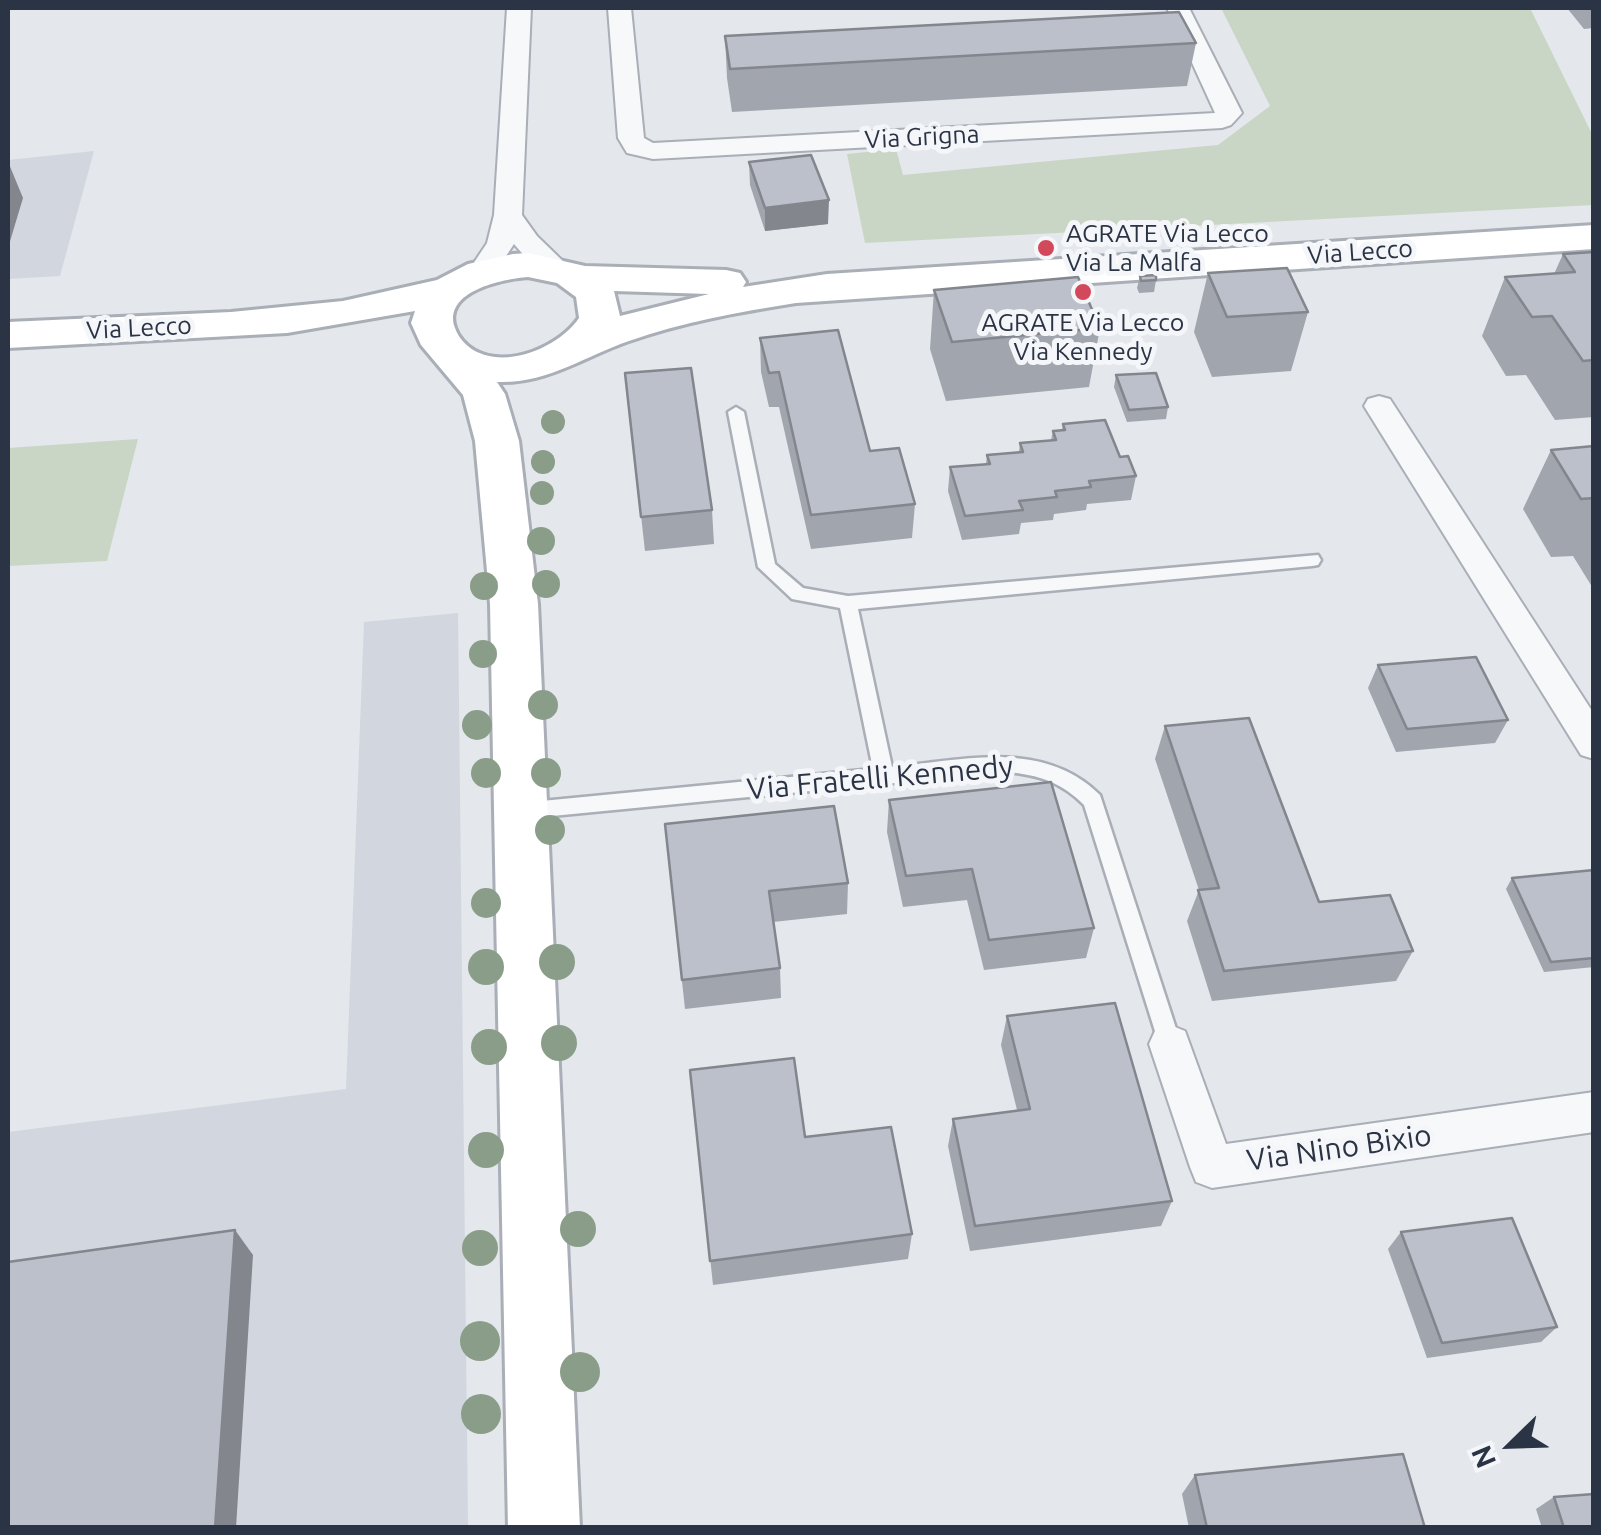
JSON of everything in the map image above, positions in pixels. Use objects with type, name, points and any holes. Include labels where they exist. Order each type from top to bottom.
[{"type":"street","points":[[519,8],[508,215],[501,243],[433,316],[434,332],[484,394],[497,441],[514,604],[544,1528]]},
{"type":"street","name":"Via Grigna","points":[[619,8],[632,138],[636,147],[652,151],[1222,120],[1229,113],[1178,8]]},
{"type":"street","points":[[497,441],[525,387],[596,328],[600,306],[594,292],[527,242],[508,215]]},
{"type":"street","name":"Via Lecco","points":[[270,321],[380,330],[502,368],[530,367],[673,314],[744,297],[827,286],[1594,237]]},
{"type":"street","name":"Via Lecco","points":[[8,335],[270,321],[379,306],[516,266],[568,274],[827,286]]},
{"type":"street","points":[[1379,406],[1594,745]]},
{"type":"street","name":"Via Nino Bixio","points":[[1170,1044],[1212,1167],[1594,1112]]},
{"type":"lane","points":[[736,412],[767,567],[798,594],[848,603],[1312,560]]},
{"type":"lane","points":[[848,603],[884,776]]},
{"type":"lane","name":"Via Fratelli Kennedy","points":[[521,811],[1006,764],[1046,767],[1073,780],[1092,801],[1170,1044]]},
{"type":"shaded area","points":[[94,151],[60,276],[8,279],[8,160]]},
{"type":"shaded area","points":[[458,613],[468,1527],[8,1527],[8,1132],[346,1089],[364,622]]},
{"type":"green space","points":[[1221,8],[1530,8],[1593,136],[1593,205],[865,243],[847,154],[896,149],[903,175],[1218,145],[1270,106]]},
{"type":"green space","points":[[138,439],[107,561],[8,566],[8,448]]},
{"type":"building","points":[[1179,12],[1196,43],[730,69],[725,36]]},
{"type":"building","points":[[811,155],[829,200],[765,208],[749,162]]},
{"type":"building","points":[[1594,252],[1594,360],[1583,361],[1552,316],[1532,317],[1505,277],[1575,272],[1563,254]]},
{"type":"building","points":[[1287,268],[1308,312],[1227,317],[1208,273]]},
{"type":"building","points":[[1156,275],[1156,280],[1141,281],[1140,276]]},
{"type":"building","points":[[1078,277],[1100,328],[952,342],[934,290]]},
{"type":"building","points":[[838,330],[870,451],[899,448],[915,504],[811,515],[779,372],[769,373],[760,338]]},
{"type":"building","points":[[691,368],[712,510],[641,517],[625,373]]},
{"type":"building","points":[[1156,373],[1168,407],[1129,410],[1116,375]]},
{"type":"building","points":[[1105,420],[1120,457],[1128,456],[1136,476],[1089,481],[1091,487],[1055,491],[1057,497],[1019,501],[1023,510],[965,516],[950,467],[990,464],[987,455],[1023,452],[1020,443],[1056,440],[1053,431],[1065,430],[1063,424]]},
{"type":"building","points":[[1594,446],[1594,498],[1581,499],[1551,450]]},
{"type":"building","points":[[1476,657],[1508,720],[1407,729],[1378,665]]},
{"type":"building","points":[[1249,718],[1319,902],[1390,895],[1413,951],[1224,971],[1198,890],[1219,888],[1165,726]]},
{"type":"building","points":[[1051,782],[1094,928],[989,940],[972,869],[906,876],[889,800]]},
{"type":"building","points":[[834,806],[848,883],[769,891],[780,968],[682,980],[665,824]]},
{"type":"building","points":[[1594,870],[1594,958],[1551,962],[1512,878]]},
{"type":"building","points":[[1115,1003],[1172,1201],[975,1226],[953,1119],[1030,1109],[1007,1016]]},
{"type":"building","points":[[794,1058],[805,1137],[891,1127],[912,1234],[710,1261],[690,1070]]},
{"type":"building","points":[[1512,1218],[1557,1327],[1442,1343],[1401,1232]]},
{"type":"building","points":[[235,1230],[215,1528],[8,1528],[8,1262]]},
{"type":"building","points":[[1403,1454],[1425,1528],[1207,1528],[1195,1475]]},
{"type":"building","points":[[1594,1494],[1594,1528],[1564,1528],[1554,1497]]},
{"type":"place","name":"AGRATE Via Lecco Via La Malfa","points":[[1046,248]]},
{"type":"place","name":"AGRATE Via Lecco Via Kennedy","points":[[1083,292]]}]
